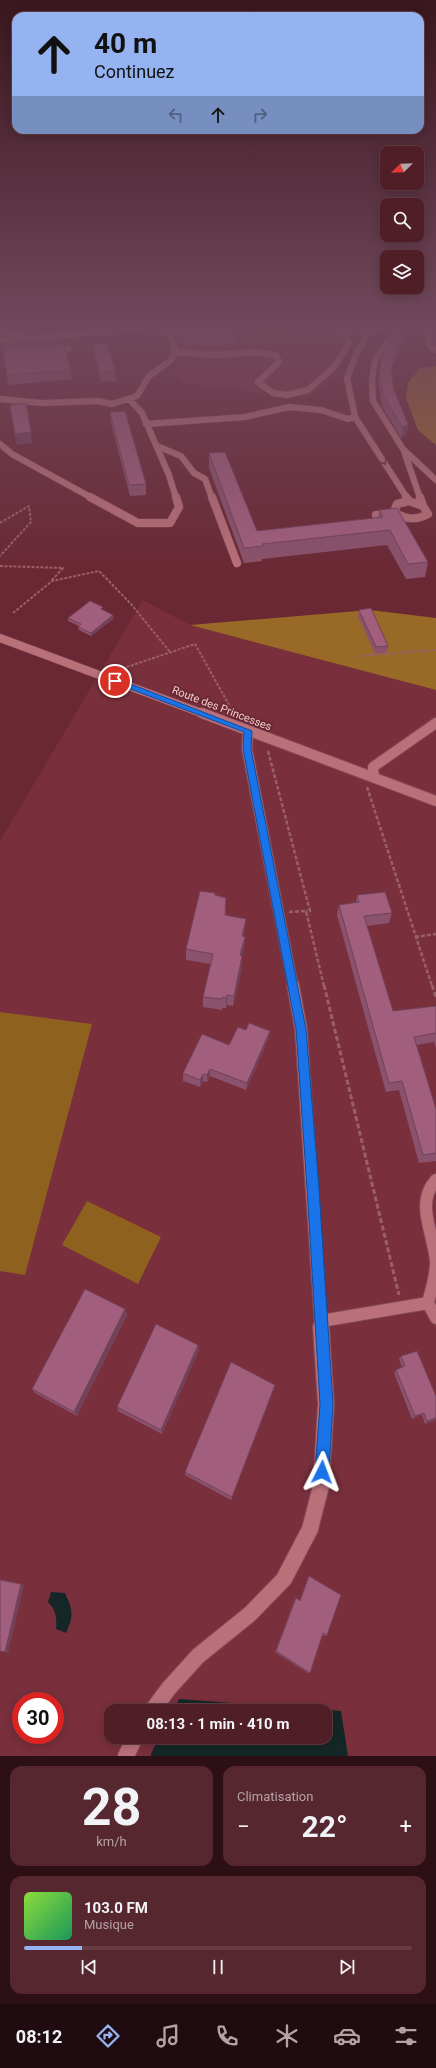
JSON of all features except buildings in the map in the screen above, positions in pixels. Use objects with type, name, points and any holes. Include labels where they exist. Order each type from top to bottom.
[{"type":"street","points":[[0,444],[12,454],[138,523],[170,524],[179,507],[169,474],[142,413],[136,407]]},
{"type":"street","points":[[146,424],[245,417],[279,408],[290,407],[321,410],[348,419],[355,417]]},
{"type":"street","points":[[353,407],[355,417],[409,501]]},
{"type":"street","points":[[377,407],[403,449],[423,506],[428,514],[436,517]]},
{"type":"street","points":[[157,446],[181,456],[194,472],[205,479],[237,563]]},
{"type":"street","points":[[403,449],[436,480]]},
{"type":"street","points":[[397,514],[395,509],[397,504],[409,501],[423,506]]},
{"type":"street","points":[[376,515],[397,514],[405,518],[419,519],[428,514]]},
{"type":"street","name":"Route des Princesses","points":[[0,638],[436,801]]},
{"type":"street","points":[[374,778],[373,768],[379,762],[436,723]]},
{"type":"street","points":[[157,1704],[169,1688],[198,1656],[250,1614],[284,1579],[310,1529],[321,1486],[326,1404],[301,1029],[247,749],[249,731]]},
{"type":"street","points":[[436,1180],[428,1189],[426,1201],[426,1215],[436,1251],[436,1263],[428,1303],[436,1318]]},
{"type":"street","points":[[321,1321],[428,1303]]},
{"type":"street","points":[[126,1756],[132,1744]]},
{"type":"path","points":[[0,523],[29,506],[31,522],[0,556]]},
{"type":"path","points":[[0,566],[62,568],[52,581],[13,613]]},
{"type":"path","points":[[52,581],[99,571],[131,604],[170,652]]},
{"type":"path","points":[[102,676],[195,644],[249,731],[270,753],[310,911],[279,913]]},
{"type":"path","points":[[359,656],[377,656],[406,652],[422,653],[436,650]]},
{"type":"path","points":[[365,779],[415,937],[436,997]]},
{"type":"path","points":[[306,911],[402,1307]]},
{"type":"path","points":[[415,937],[436,934]]},
{"type":"shaded area","points":[[409,407],[436,407],[436,445],[418,430]]},
{"type":"shaded area","points":[[143,600],[190,625],[436,690],[436,1756],[0,1756],[0,841]]},
{"type":"shaded area","points":[[370,610],[436,618],[436,690],[190,625]]},
{"type":"shaded area","points":[[0,1012],[92,1024],[25,1275],[0,1271]]},
{"type":"shaded area","points":[[87,1201],[161,1237],[138,1284],[62,1245]]},
{"type":"water","points":[[51,1592],[65,1593],[70,1604],[72,1613],[66,1633],[56,1629],[55,1614],[53,1608],[48,1602]]},
{"type":"water","points":[[179,1699],[246,1704],[176,1704]]},
{"type":"water","points":[[332,1710],[341,1711],[348,1756],[151,1756],[156,1744],[332,1744]]},
{"type":"route","points":[[115,681],[248,731],[247,749],[301,1029],[313,1188],[326,1404],[322,1472]]}]
